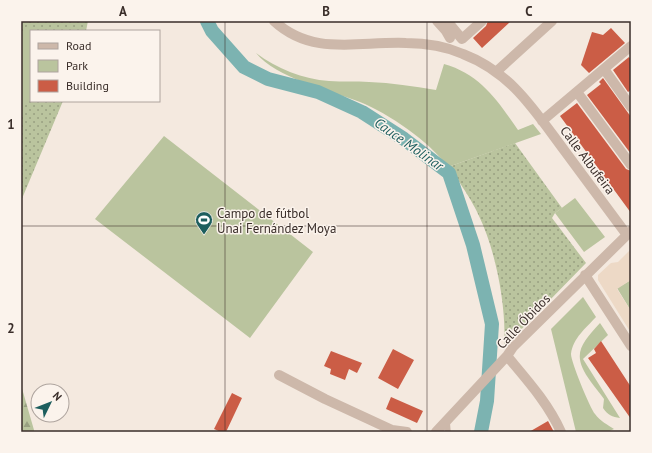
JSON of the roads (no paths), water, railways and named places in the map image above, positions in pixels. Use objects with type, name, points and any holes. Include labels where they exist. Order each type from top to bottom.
[{"type":"street","name":"Calle Albufeira","points":[[274,21],[290,33],[309,42],[332,45],[405,42],[434,45],[463,54],[496,72],[525,97],[629,233]]},
{"type":"street","points":[[437,21],[450,38]]},
{"type":"street","points":[[447,21],[462,39],[482,21]]},
{"type":"street","points":[[496,72],[552,21]]},
{"type":"street","points":[[542,121],[631,46]]},
{"type":"street","points":[[604,69],[631,107]]},
{"type":"street","points":[[577,92],[631,165]]},
{"type":"street","name":"Calle Óbidos","points":[[441,432],[447,420],[507,356],[513,347],[629,233]]},
{"type":"street","points":[[585,275],[631,346]]},
{"type":"street","points":[[507,356],[537,392],[555,418],[561,432]]},
{"type":"street","points":[[279,375],[325,399],[392,430],[407,432]]},
{"type":"street","points":[[427,432],[441,432]]},
{"type":"waterway","name":"Cauce Molinar","points":[[207,21],[212,31],[244,67],[268,79],[318,92],[362,112],[404,139],[449,173],[473,245],[492,324],[487,401],[481,432]]},
{"type":"place","name":"Campo de fútbol Unai Fernández Moya","points":[[204,235]]}]
